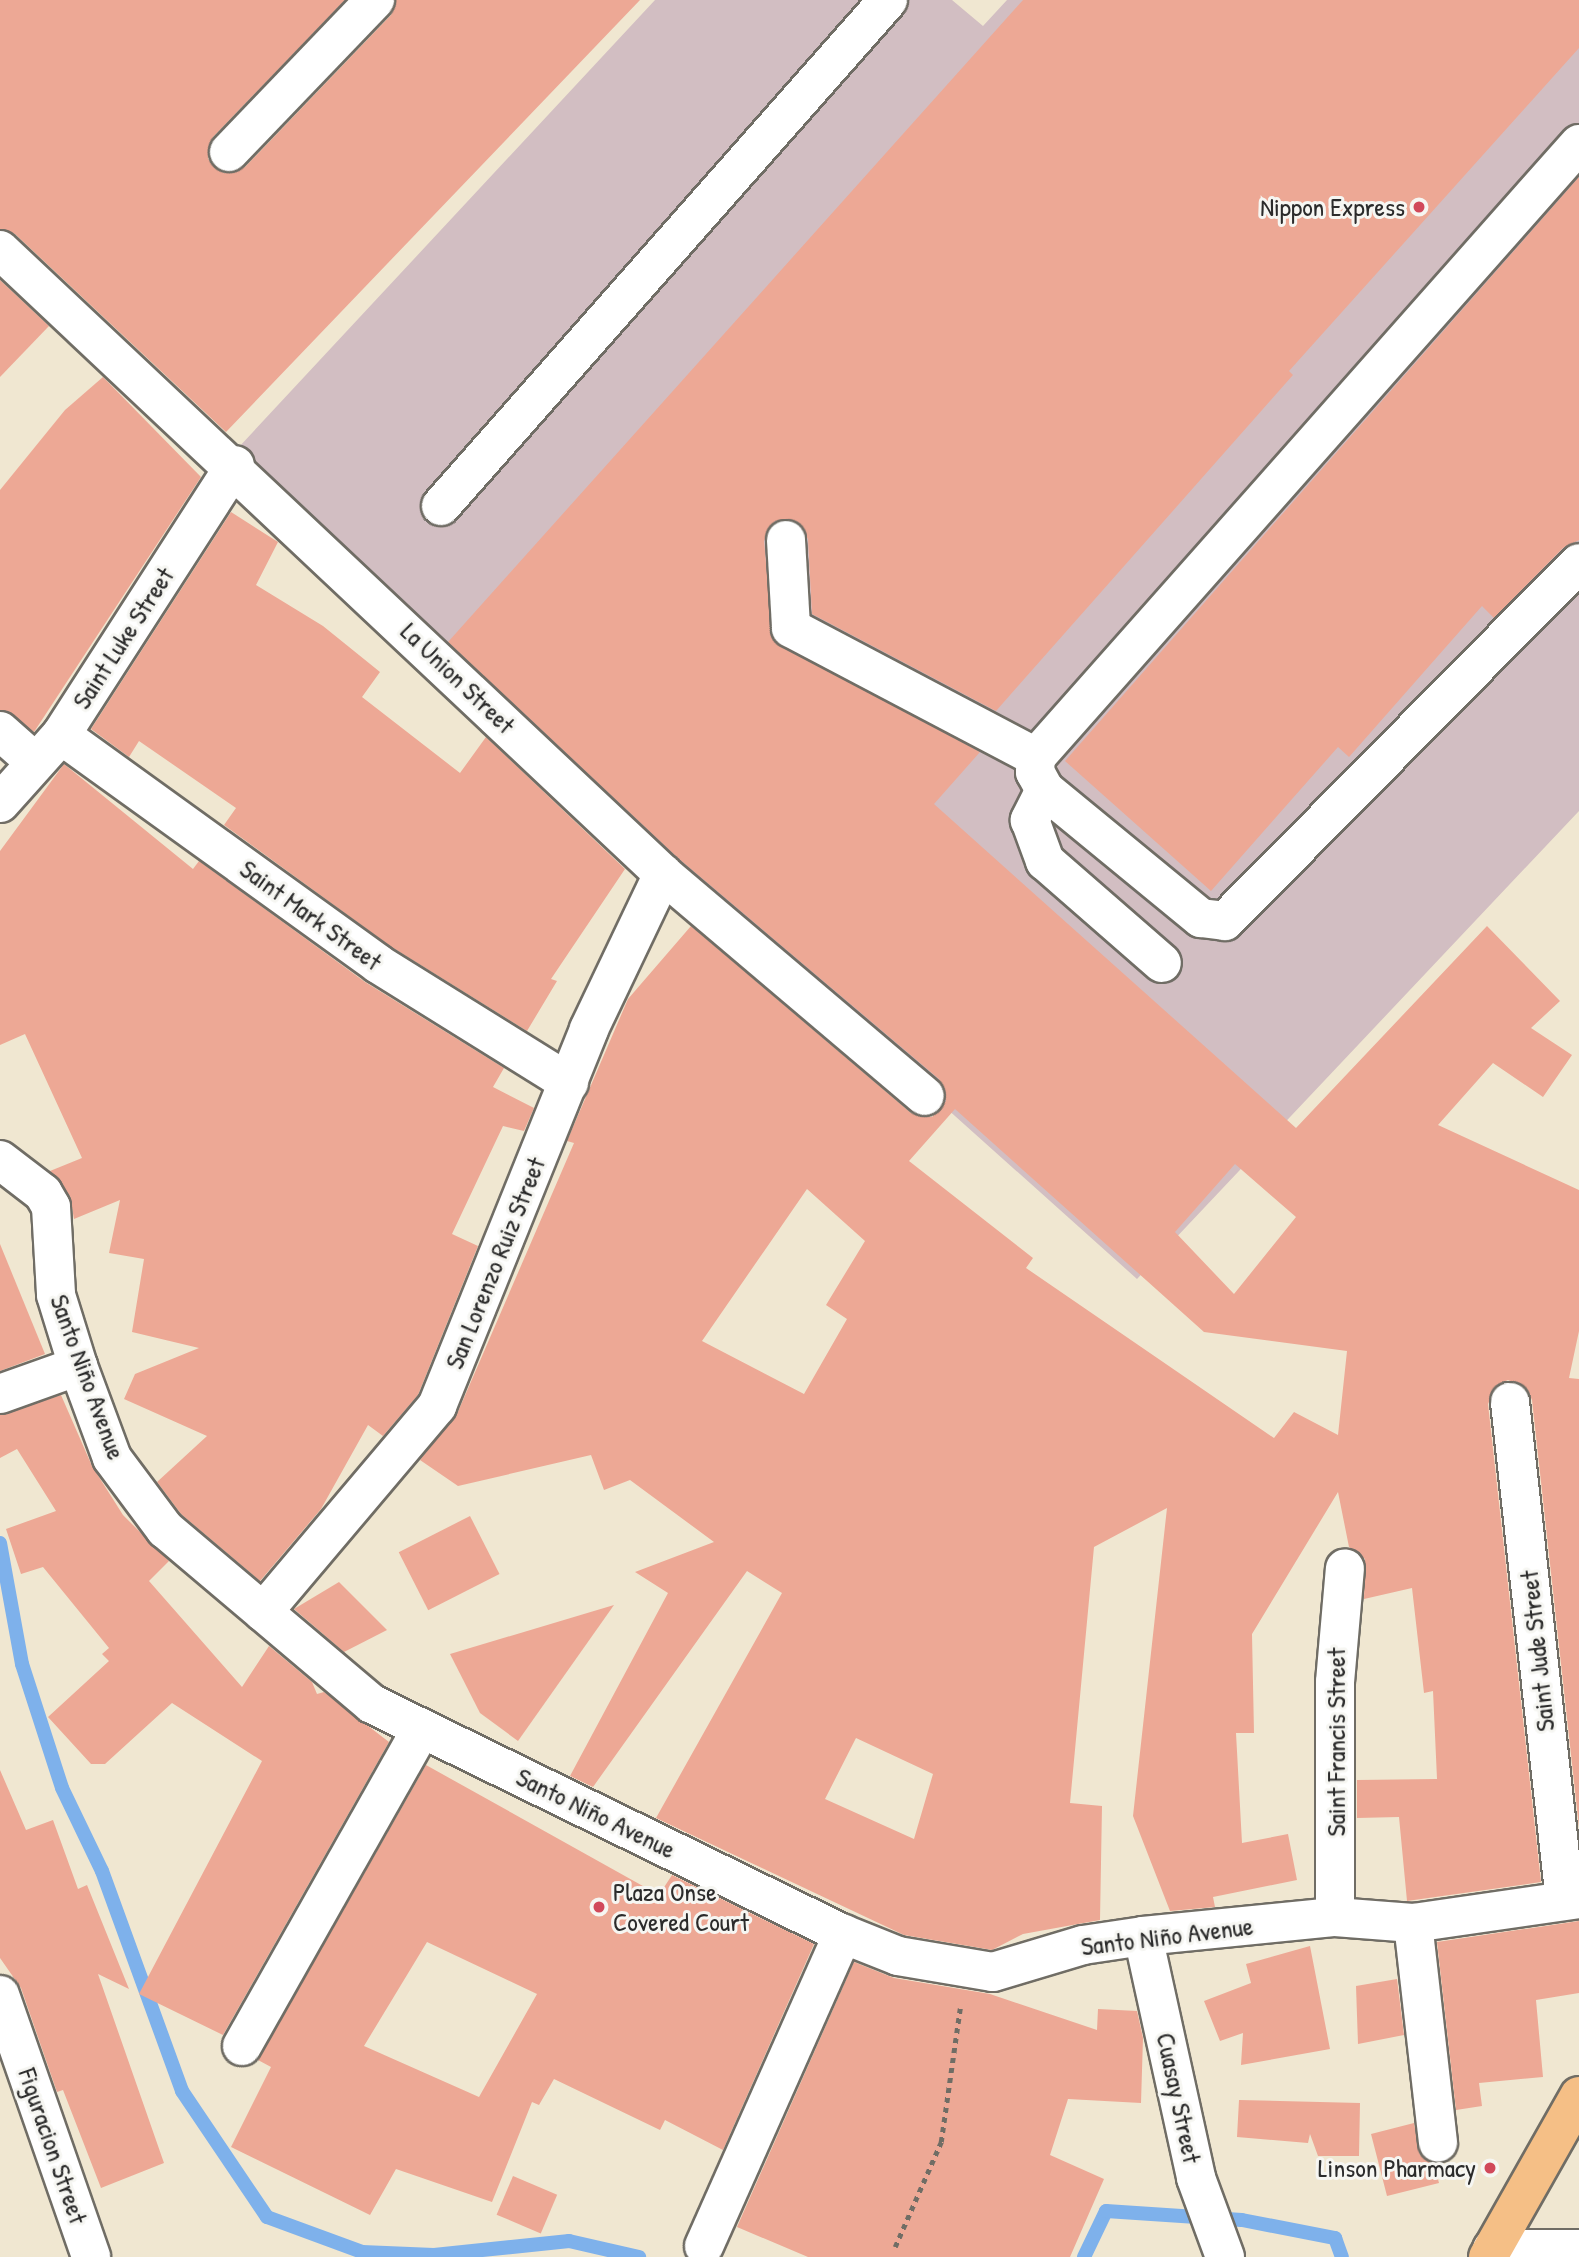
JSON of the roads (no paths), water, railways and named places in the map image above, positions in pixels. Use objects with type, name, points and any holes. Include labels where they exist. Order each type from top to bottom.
[{"type":"main road","points":[[1490,2253],[1579,2096]]},
{"type":"street","points":[[229,152],[375,0]]},
{"type":"street","points":[[441,506],[888,0]]},
{"type":"street","points":[[1162,964],[1045,861],[1030,820],[1041,774],[1579,144]]},
{"type":"street","name":"La Union Street","points":[[0,250],[236,465],[663,874],[925,1096]]},
{"type":"street","name":"Saint Luke Street","points":[[0,803],[48,749],[236,465]]},
{"type":"street","points":[[786,540],[791,628],[1041,774],[1201,918],[1225,921],[1579,563]]},
{"type":"street","name":"Saint Mark Street","points":[[0,730],[48,749],[377,964],[569,1083]]},
{"type":"street","name":"San Lorenzo Ruiz Street","points":[[263,1612],[437,1406],[569,1083],[663,874]]},
{"type":"street","name":"Santo Niño Avenue","points":[[0,1160],[43,1193],[51,1207],[55,1295],[78,1366],[112,1458],[158,1519],[372,1704],[843,1934],[898,1956],[993,1972],[1083,1945],[1143,1936],[1335,1917],[1413,1923],[1572,1899]]},
{"type":"street","points":[[0,1394],[78,1366]]},
{"type":"street","name":"Saint Jude Street","points":[[1510,1402],[1572,1899]]},
{"type":"street","name":"Saint Francis Street","points":[[1335,1917],[1335,1682],[1345,1568]]},
{"type":"street","points":[[242,2046],[422,1728]]},
{"type":"street","points":[[1413,1923],[1438,2143]]},
{"type":"street","points":[[704,2246],[843,1934]]},
{"type":"street","name":"Cuasay Street","points":[[1143,1936],[1196,2178],[1220,2246]]},
{"type":"street","name":"Figuracion Street","points":[[0,1995],[92,2257]]},
{"type":"street","points":[[1490,2253],[1579,2249]]},
{"type":"waterway","points":[[0,1543],[22,1664],[62,1788],[102,1871],[182,2091],[267,2217],[362,2252],[434,2255],[569,2241],[639,2257]]},
{"type":"waterway","points":[[1084,2257],[1106,2211],[1242,2220],[1335,2238],[1342,2257]]},
{"type":"place","name":"Nippon Express","points":[[1419,207]]},
{"type":"place","name":"Plaza Onse Covered Court","points":[[599,1907]]},
{"type":"place","name":"Linson Pharmacy","points":[[1490,2168]]}]
